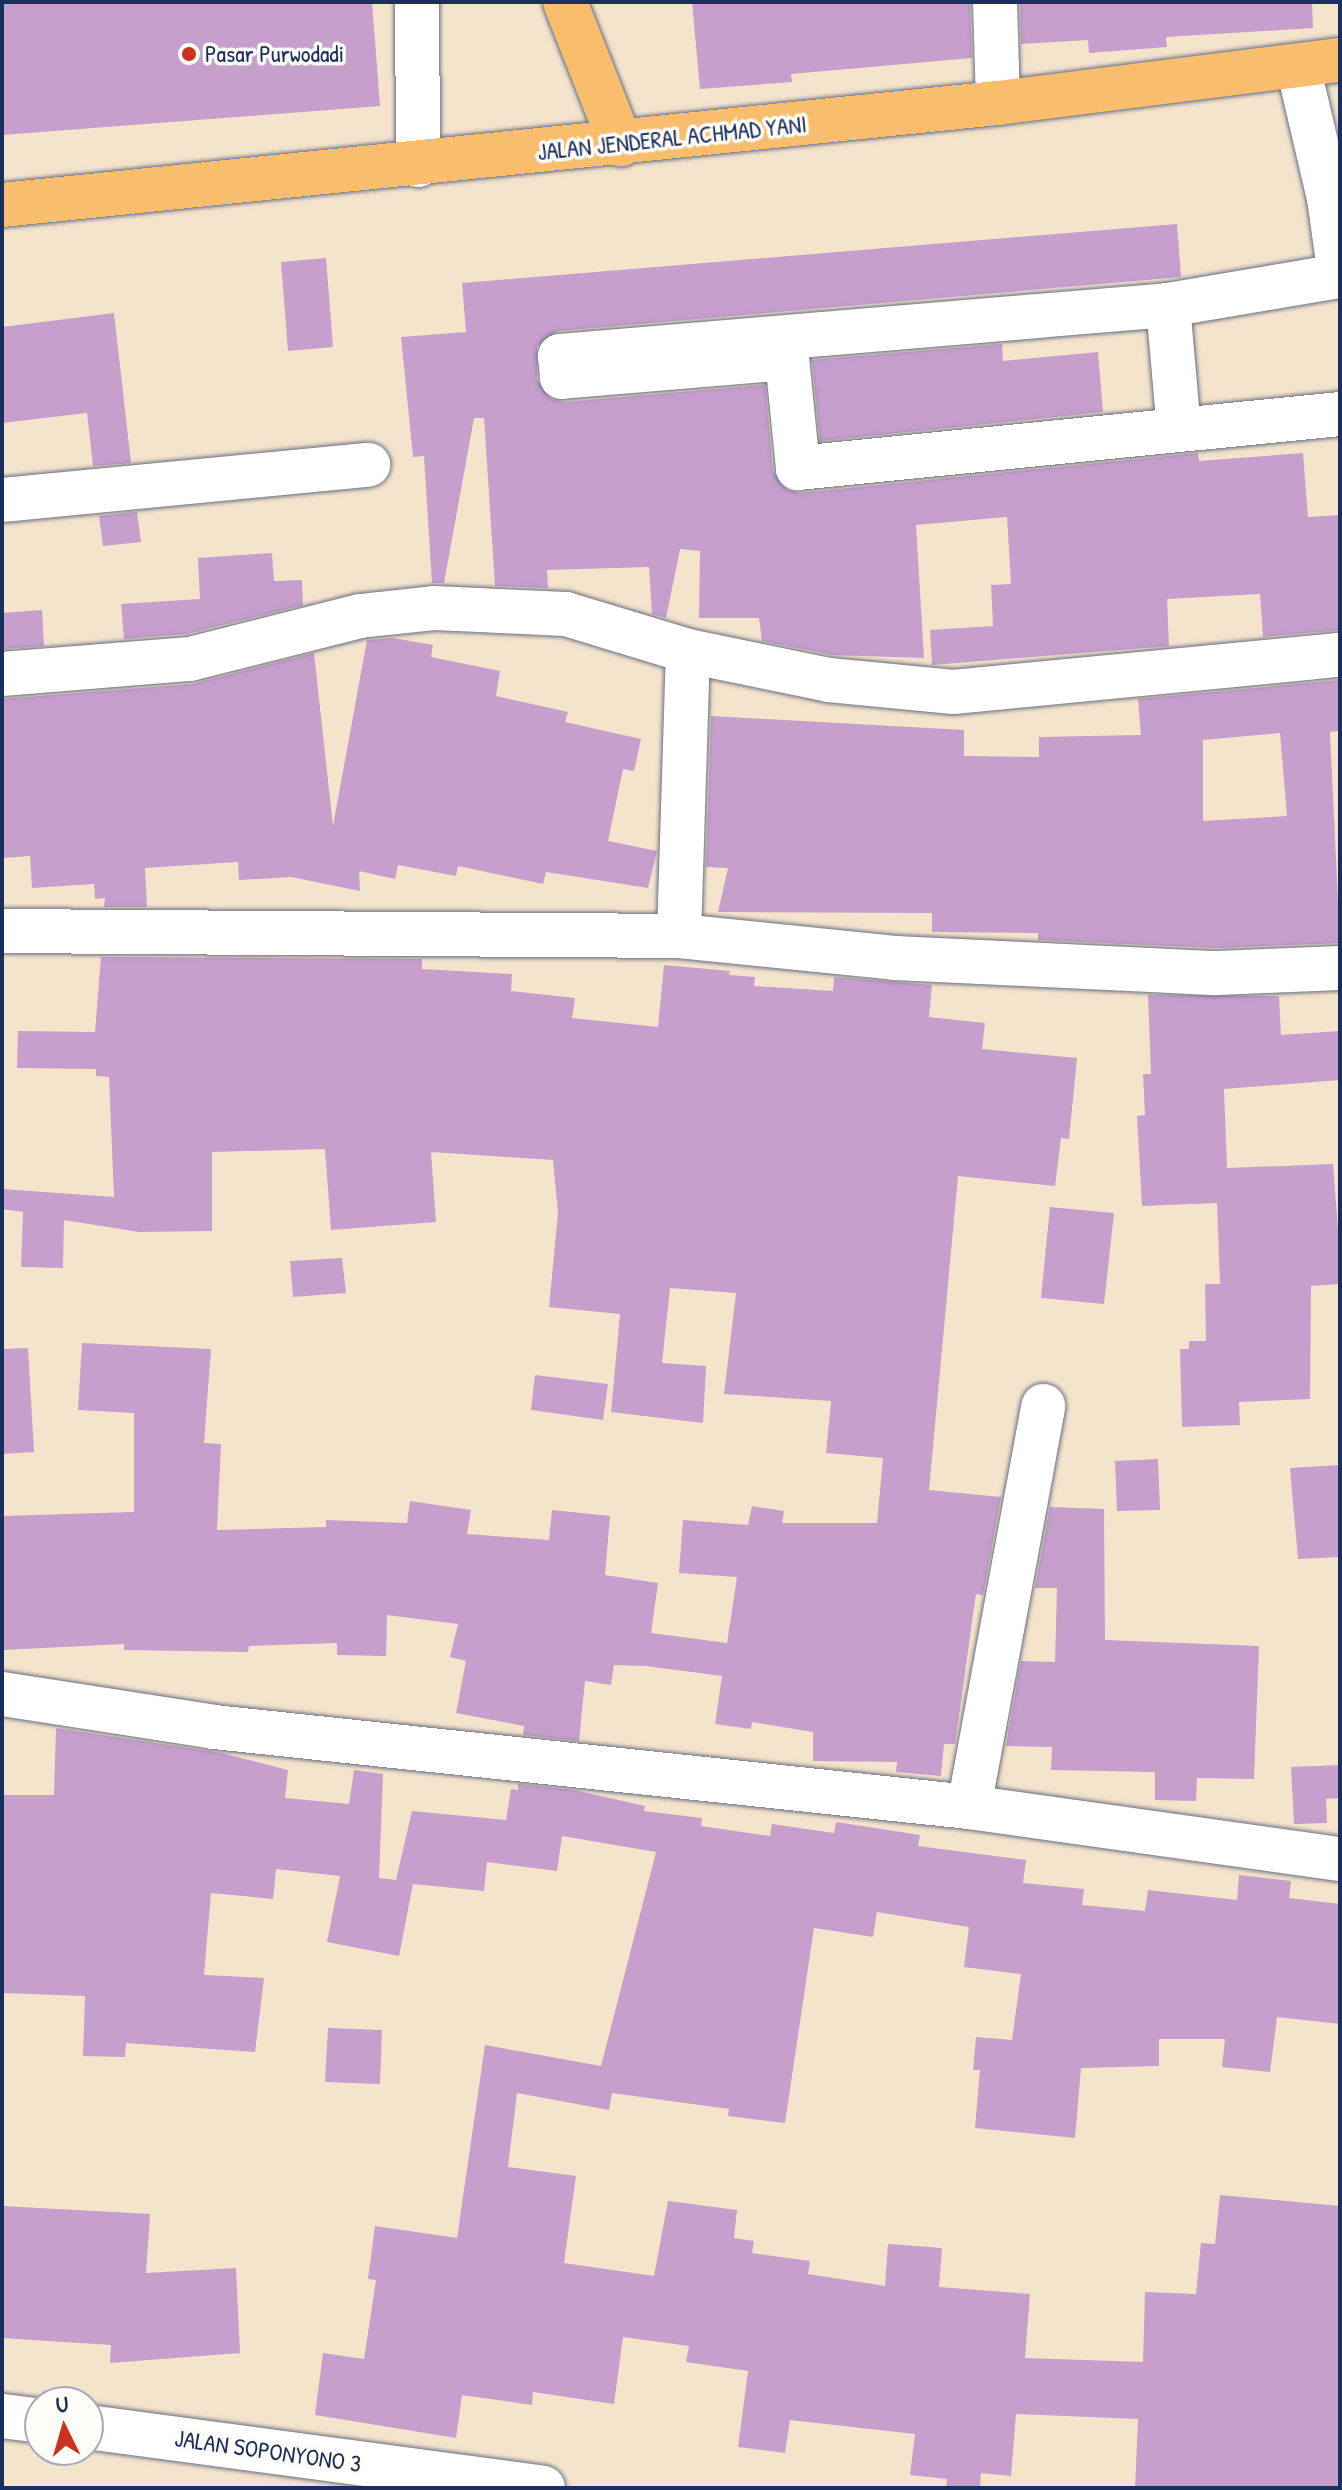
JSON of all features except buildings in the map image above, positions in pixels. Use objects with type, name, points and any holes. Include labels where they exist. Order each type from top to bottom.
[{"type":"main road","points":[[565,2],[621,144]]},
{"type":"main road","name":"JALAN JENDERAL ACHMAD YANI","points":[[2,205],[621,144],[998,103],[1319,63]]},
{"type":"street","points":[[417,2],[418,165]]},
{"type":"street","points":[[995,2],[998,103]]},
{"type":"street","points":[[1319,63],[1340,276],[1168,305],[786,348],[798,468],[1340,414]]},
{"type":"street","points":[[1168,305],[1179,430]]},
{"type":"street","points":[[2,500],[368,465]]},
{"type":"street","points":[[2,674],[190,659],[360,616],[434,608],[566,614],[688,651],[829,680],[953,692],[1340,655]]},
{"type":"street","points":[[679,936],[688,651]]},
{"type":"street","points":[[2,931],[679,936],[895,958],[1201,973],[1340,968]]},
{"type":"street","points":[[969,1807],[1043,1406]]},
{"type":"street","points":[[2,1694],[214,1727],[969,1807],[1340,1859]]},
{"type":"street","points":[[2,2416],[24,2419]]},
{"type":"street","name":"JALAN SOPONYONO 3","points":[[104,2429],[543,2488]]},
{"type":"place","name":"Pasar Purwodadi","points":[[189,54]]}]
